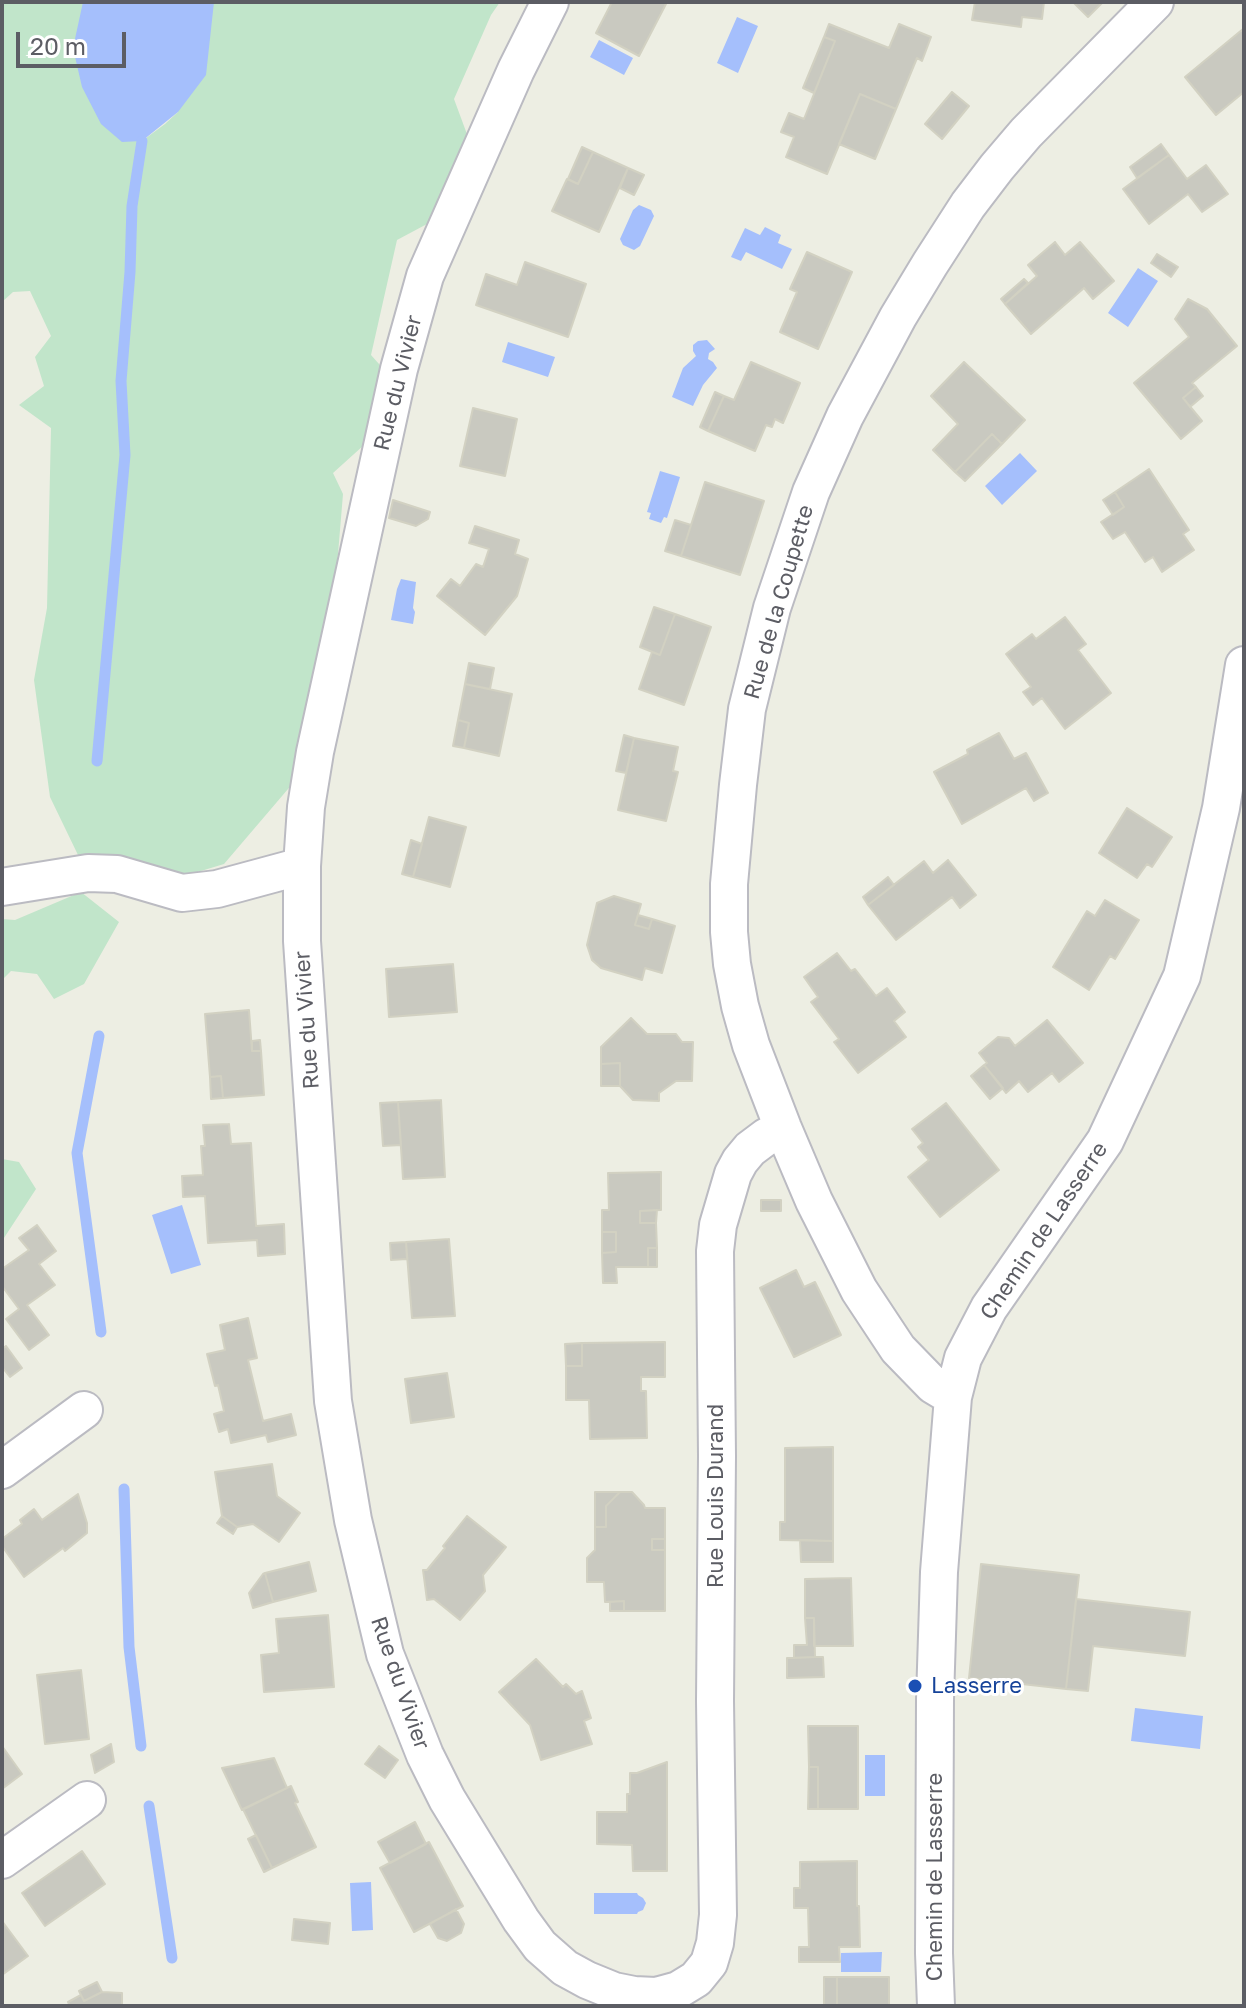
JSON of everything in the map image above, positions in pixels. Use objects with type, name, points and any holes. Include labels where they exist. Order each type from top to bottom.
[{"type":"street","name":"Rue du Vivier","points":[[550,2],[516,70],[425,276],[399,369],[315,752],[306,807],[302,941],[333,1401],[353,1520],[385,1654],[425,1755],[447,1799],[540,1946],[565,1968],[614,1991],[656,1996],[678,1990],[696,1979],[709,1963],[715,1943],[717,1889]]},
{"type":"street","name":"Rue de la Coupette","points":[[953,1397],[933,1385],[898,1349],[859,1290],[814,1201],[751,1045],[740,1006],[729,932],[729,884],[747,709],[772,608],[811,492],[845,416],[930,264],[968,205],[1026,133],[1155,2]]},
{"type":"street","name":"Chemin de Lasserre","points":[[936,2006],[935,1699],[939,1572],[953,1397],[963,1358],[989,1308],[1105,1141],[1182,976],[1221,808],[1244,665]]},
{"type":"street","points":[[2,887],[88,873],[117,874],[182,893],[217,889],[302,866]]},
{"type":"street","name":"Rue Louis Durand","points":[[717,1889],[715,1251],[718,1225],[740,1161],[750,1149],[783,1128]]},
{"type":"street","points":[[2,1470],[84,1410]]},
{"type":"street","points":[[2,1860],[87,1800]]},
{"type":"green space","points":[[2,2],[99,2],[142,141],[178,112],[182,2],[500,2],[491,15],[454,99],[471,145],[442,216],[397,240],[371,355],[387,373],[364,445],[333,473],[343,494],[336,578],[294,782],[224,864],[181,877],[122,860],[78,855],[50,797],[34,680],[47,608],[51,428],[19,405],[44,386],[35,357],[51,336],[30,291],[13,292],[2,302]]},
{"type":"green space","points":[[81,892],[119,922],[84,984],[54,999],[37,974],[11,971],[2,980],[2,919],[15,920]]},
{"type":"green space","points":[[2,1159],[19,1162],[36,1189],[2,1241]]},
{"type":"water","points":[[83,2],[214,2],[206,75],[178,112],[142,141],[122,142],[101,124],[82,87],[73,48]]},
{"type":"water","points":[[737,17],[758,26],[738,73],[717,63]]},
{"type":"water","points":[[599,40],[633,58],[624,75],[590,57]]},
{"type":"water","points":[[639,205],[651,210],[654,216],[640,246],[634,250],[623,245],[620,239],[633,210]]},
{"type":"water","points":[[765,227],[781,235],[778,243],[792,249],[782,269],[746,252],[741,261],[731,257],[745,228],[760,235]]},
{"type":"water","points":[[1138,268],[1158,281],[1128,327],[1108,313]]},
{"type":"water","points":[[707,340],[715,349],[709,353],[708,359],[717,368],[703,385],[693,406],[672,397],[683,368],[696,356],[693,345]]},
{"type":"water","points":[[508,342],[555,357],[548,377],[502,362]]},
{"type":"water","points":[[1020,453],[1037,471],[1002,505],[985,486]]},
{"type":"water","points":[[660,471],[680,477],[667,518],[664,517],[661,523],[649,519],[651,513],[647,512]]},
{"type":"water","points":[[401,579],[416,582],[413,624],[391,620]]},
{"type":"water","points":[[182,1205],[201,1265],[171,1274],[152,1215]]},
{"type":"water","points":[[1135,1708],[1203,1716],[1200,1749],[1131,1741]]},
{"type":"water","points":[[865,1755],[885,1755],[885,1796],[865,1796]]},
{"type":"water","points":[[371,1882],[373,1930],[352,1931],[350,1883]]},
{"type":"water","points":[[594,1893],[637,1893],[646,1903],[637,1914],[594,1914]]},
{"type":"water","points":[[882,1952],[881,1972],[841,1972],[841,1953]]},
{"type":"building","points":[[612,2],[667,2],[639,56],[596,33]]},
{"type":"building","points":[[975,2],[1044,2],[1042,19],[1022,17],[1021,27],[972,20]]},
{"type":"building","points":[[1073,2],[1103,2],[1088,17]]},
{"type":"building","points":[[829,24],[889,48],[899,24],[931,37],[922,61],[917,58],[896,109],[860,94],[827,174],[786,157],[794,137],[781,132],[789,113],[804,119],[835,41],[824,37]]},
{"type":"building","points":[[1243,29],[1244,92],[1216,115],[1185,77]]},
{"type":"building","points":[[824,37],[835,41],[814,93],[803,88]]},
{"type":"building","points":[[952,92],[969,106],[942,139],[925,124]]},
{"type":"building","points":[[860,94],[896,109],[875,159],[839,144]]},
{"type":"building","points":[[1161,144],[1169,155],[1137,178],[1130,167]]},
{"type":"building","points":[[582,147],[593,152],[578,184],[568,179]]},
{"type":"building","points":[[593,152],[628,168],[599,232],[552,211],[567,179],[578,184]]},
{"type":"building","points":[[1169,155],[1187,179],[1206,165],[1228,194],[1202,212],[1188,194],[1149,224],[1123,189]]},
{"type":"building","points":[[628,168],[644,175],[634,195],[620,188]]},
{"type":"building","points":[[1055,242],[1065,255],[1080,242],[1114,281],[1093,299],[1084,288],[1031,334],[1005,304],[1037,276],[1028,265]]},
{"type":"building","points":[[807,252],[852,272],[818,349],[780,332],[797,292],[790,289]]},
{"type":"building","points":[[1157,254],[1178,267],[1171,277],[1151,263]]},
{"type":"building","points":[[525,262],[586,284],[568,337],[476,305],[486,274],[517,285]]},
{"type":"building","points":[[1024,279],[1028,283],[1005,304],[1001,299]]},
{"type":"building","points":[[1188,299],[1207,309],[1237,346],[1192,383],[1196,387],[1183,398],[1202,421],[1181,439],[1134,383],[1189,337],[1175,319]]},
{"type":"building","points":[[751,362],[800,383],[783,423],[775,419],[772,427],[766,425],[755,451],[708,431],[724,396],[734,400]]},
{"type":"building","points":[[964,362],[1025,420],[1002,444],[992,434],[955,472],[933,450],[958,424],[931,396]]},
{"type":"building","points":[[1196,387],[1203,396],[1190,407],[1183,398]]},
{"type":"building","points":[[715,392],[724,396],[708,431],[700,427]]},
{"type":"building","points":[[473,408],[517,419],[505,476],[460,466]]},
{"type":"building","points":[[992,434],[1002,444],[965,481],[955,472]]},
{"type":"building","points":[[1149,469],[1189,530],[1183,534],[1194,550],[1162,572],[1153,557],[1145,562],[1125,532],[1113,539],[1101,522],[1124,507],[1115,492]]},
{"type":"building","points":[[705,482],[764,501],[740,575],[681,556]]},
{"type":"building","points":[[1115,492],[1124,507],[1113,515],[1103,500]]},
{"type":"building","points":[[393,500],[430,512],[428,519],[416,526],[389,518]]},
{"type":"building","points":[[675,520],[691,525],[681,556],[665,551]]},
{"type":"building","points":[[475,526],[519,540],[515,554],[528,559],[517,596],[485,635],[437,596],[451,579],[460,586],[476,564],[483,567],[489,549],[469,543]]},
{"type":"building","points":[[654,607],[675,614],[660,655],[640,647]]},
{"type":"building","points":[[675,614],[711,627],[684,705],[639,689],[652,652],[660,655]]},
{"type":"building","points":[[1065,617],[1086,644],[1078,650],[1111,693],[1065,729],[1042,698],[1033,705],[1023,692],[1031,687],[1006,654],[1032,634],[1036,639]]},
{"type":"building","points":[[469,663],[494,668],[490,689],[465,684]]},
{"type":"building","points":[[465,684],[512,694],[499,756],[464,748],[469,723],[458,720]]},
{"type":"building","points":[[458,720],[469,723],[464,748],[453,746]]},
{"type":"building","points":[[999,733],[1014,759],[1026,753],[1048,793],[1034,801],[1026,788],[962,824],[934,772]]},
{"type":"building","points":[[624,735],[634,738],[626,773],[616,771]]},
{"type":"building","points":[[634,738],[678,747],[673,771],[678,772],[666,821],[618,810]]},
{"type":"building","points":[[1127,808],[1172,837],[1152,867],[1147,864],[1137,878],[1099,853]]},
{"type":"building","points":[[429,817],[466,827],[450,887],[413,877]]},
{"type":"building","points":[[411,840],[422,844],[413,877],[402,874]]},
{"type":"building","points":[[948,860],[976,895],[960,908],[952,897],[896,940],[868,905],[924,861],[933,873]]},
{"type":"building","points":[[888,877],[894,885],[868,905],[863,897]]},
{"type":"building","points":[[614,896],[641,904],[635,925],[649,929],[652,919],[675,926],[662,973],[645,968],[642,980],[601,968],[592,960],[587,945],[597,903]]},
{"type":"building","points":[[1105,900],[1139,920],[1115,959],[1110,956],[1089,990],[1053,967],[1087,911],[1095,916]]},
{"type":"building","points":[[638,915],[652,919],[649,929],[635,925]]},
{"type":"building","points":[[837,953],[851,971],[855,969],[876,996],[887,988],[905,1012],[894,1021],[906,1037],[858,1073],[834,1042],[839,1039],[811,1002],[818,997],[804,977]]},
{"type":"building","points":[[453,964],[457,1012],[389,1017],[386,969]]},
{"type":"building","points":[[249,1010],[252,1051],[261,1051],[264,1095],[223,1098],[221,1076],[210,1077],[205,1014]]},
{"type":"building","points":[[631,1018],[647,1034],[676,1034],[682,1042],[693,1042],[692,1081],[676,1081],[659,1093],[659,1101],[633,1100],[620,1086],[620,1063],[601,1064],[601,1047]]},
{"type":"building","points":[[1047,1020],[1083,1063],[1059,1082],[1052,1073],[1028,1092],[1019,1081],[1006,1093],[984,1065],[987,1063],[979,1053],[998,1037],[1009,1038],[1015,1046]]},
{"type":"building","points":[[260,1040],[261,1051],[252,1051],[252,1041]]},
{"type":"building","points":[[620,1063],[620,1086],[601,1086],[601,1064]]},
{"type":"building","points":[[984,1065],[1003,1088],[990,1099],[971,1076]]},
{"type":"building","points":[[221,1076],[223,1098],[211,1099],[210,1077]]},
{"type":"building","points":[[441,1100],[445,1177],[403,1179],[398,1102]]},
{"type":"building","points":[[398,1102],[401,1145],[383,1146],[380,1103]]},
{"type":"building","points":[[946,1103],[999,1170],[940,1217],[908,1177],[929,1160],[918,1147],[923,1143],[912,1129]]},
{"type":"building","points":[[229,1124],[231,1144],[251,1143],[256,1226],[284,1224],[285,1254],[258,1256],[257,1240],[208,1243],[205,1196],[183,1197],[182,1176],[203,1175],[203,1125]]},
{"type":"building","points":[[661,1172],[661,1210],[640,1211],[640,1223],[656,1223],[657,1248],[648,1248],[648,1267],[616,1267],[617,1283],[603,1283],[602,1253],[616,1252],[616,1232],[602,1232],[602,1210],[609,1210],[608,1173]]},
{"type":"building","points":[[761,1200],[781,1200],[781,1211],[761,1211]]},
{"type":"building","points":[[657,1210],[656,1223],[640,1223],[640,1211]]},
{"type":"building","points":[[37,1225],[56,1251],[39,1264],[55,1285],[27,1305],[49,1335],[29,1350],[6,1319],[19,1309],[2,1286],[2,1269],[29,1250],[19,1238]]},
{"type":"building","points":[[602,1232],[616,1232],[616,1252],[602,1253]]},
{"type":"building","points":[[449,1239],[455,1316],[412,1318],[406,1242]]},
{"type":"building","points":[[406,1242],[407,1259],[391,1260],[390,1243]]},
{"type":"building","points":[[648,1248],[657,1248],[657,1267],[648,1267]]},
{"type":"building","points":[[796,1270],[804,1287],[815,1282],[841,1335],[794,1357],[760,1288]]},
{"type":"building","points":[[248,1318],[257,1358],[248,1360],[263,1421],[291,1414],[296,1435],[268,1442],[266,1435],[231,1443],[228,1429],[219,1432],[214,1414],[224,1411],[207,1354],[225,1350],[220,1325]]},
{"type":"building","points":[[665,1342],[665,1377],[641,1377],[641,1391],[646,1391],[647,1438],[590,1439],[589,1400],[566,1400],[566,1366],[582,1366],[582,1343]]},
{"type":"building","points":[[582,1343],[582,1366],[566,1366],[565,1344]]},
{"type":"building","points":[[6,1346],[22,1368],[10,1377],[2,1367],[2,1349]]},
{"type":"building","points":[[447,1373],[454,1417],[411,1423],[405,1379]]},
{"type":"building","points":[[833,1447],[833,1541],[780,1540],[780,1522],[785,1522],[785,1448]]},
{"type":"building","points":[[272,1464],[277,1496],[300,1513],[279,1542],[253,1524],[237,1527],[222,1516],[215,1472]]},
{"type":"building","points":[[595,1492],[620,1492],[606,1506],[606,1527],[595,1527]]},
{"type":"building","points":[[620,1492],[632,1492],[645,1508],[665,1508],[665,1539],[652,1539],[652,1550],[665,1550],[665,1611],[624,1611],[624,1601],[605,1602],[604,1582],[587,1582],[587,1558],[595,1550],[595,1527],[606,1527],[606,1506]]},
{"type":"building","points":[[78,1494],[87,1533],[24,1577],[2,1546],[2,1539],[22,1524],[20,1520],[34,1509],[42,1520]]},
{"type":"building","points":[[222,1516],[237,1527],[233,1534],[217,1523]]},
{"type":"building","points":[[467,1516],[506,1547],[483,1575],[485,1591],[460,1620],[434,1599],[427,1600],[423,1570],[427,1570],[445,1548],[443,1546]]},
{"type":"building","points":[[652,1539],[665,1539],[665,1550],[652,1550]]},
{"type":"building","points":[[800,1540],[833,1541],[833,1562],[801,1562]]},
{"type":"building","points":[[309,1562],[316,1591],[273,1602],[265,1573]]},
{"type":"building","points":[[981,1564],[1079,1575],[1066,1689],[969,1678]]},
{"type":"building","points":[[265,1573],[273,1602],[253,1608],[249,1593]]},
{"type":"building","points":[[851,1578],[853,1646],[814,1646],[814,1618],[805,1618],[805,1579]]},
{"type":"building","points":[[1076,1599],[1190,1612],[1185,1656],[1093,1646],[1088,1691],[1066,1689]]},
{"type":"building","points":[[624,1601],[624,1611],[610,1611],[610,1602]]},
{"type":"building","points":[[328,1615],[334,1687],[264,1692],[261,1655],[279,1653],[276,1619]]},
{"type":"building","points":[[805,1618],[814,1618],[815,1657],[794,1658],[794,1645],[807,1645]]},
{"type":"building","points":[[823,1657],[824,1677],[787,1678],[787,1658]]},
{"type":"building","points":[[536,1659],[563,1687],[566,1684],[576,1694],[582,1691],[591,1718],[584,1721],[592,1744],[541,1760],[530,1725],[499,1692]]},
{"type":"building","points":[[81,1670],[89,1739],[45,1744],[37,1675]]},
{"type":"building","points":[[808,1726],[858,1726],[858,1809],[818,1809],[818,1767],[809,1767]]},
{"type":"building","points":[[111,1744],[114,1762],[95,1773],[91,1755]]},
{"type":"building","points":[[2,1746],[22,1774],[2,1789]]},
{"type":"building","points":[[379,1746],[398,1760],[385,1778],[365,1764]]},
{"type":"building","points":[[274,1758],[287,1788],[242,1810],[222,1768]]},
{"type":"building","points":[[667,1762],[667,1871],[633,1871],[632,1845],[597,1844],[597,1812],[627,1812],[630,1773]]},
{"type":"building","points":[[809,1767],[818,1767],[818,1809],[808,1809]]},
{"type":"building","points":[[291,1786],[298,1802],[295,1803],[316,1847],[272,1868],[243,1809]]},
{"type":"building","points":[[415,1822],[426,1844],[390,1863],[378,1842]]},
{"type":"building","points":[[256,1835],[272,1868],[264,1872],[248,1839]]},
{"type":"building","points":[[429,1842],[463,1906],[414,1932],[380,1868]]},
{"type":"building","points":[[82,1851],[105,1884],[45,1926],[22,1893]]},
{"type":"building","points":[[857,1861],[860,1947],[839,1947],[840,1962],[799,1962],[799,1947],[809,1947],[808,1908],[794,1908],[794,1888],[800,1888],[800,1862]]},
{"type":"building","points":[[456,1909],[464,1924],[461,1933],[447,1941],[438,1938],[430,1924]]},
{"type":"building","points":[[294,1919],[330,1923],[328,1944],[292,1940]]},
{"type":"building","points":[[2,1921],[28,1956],[2,1975]]},
{"type":"building","points":[[824,1977],[837,1977],[837,2006],[824,2006]]},
{"type":"building","points":[[837,1977],[889,1977],[889,2006],[837,2006]]},
{"type":"building","points":[[97,1982],[102,1992],[84,2001],[79,1991]]},
{"type":"building","points":[[102,1992],[122,1993],[122,2006],[70,2006],[68,2002],[81,1995],[84,2001]]},
{"type":"waterway","points":[[97,761],[125,455],[121,381],[132,206],[142,141]]},
{"type":"waterway","points":[[99,1036],[77,1153],[101,1332]]},
{"type":"waterway","points":[[124,1489],[129,1647],[141,1746]]},
{"type":"waterway","points":[[149,1806],[172,1958]]},
{"type":"place","name":"Lasserre","points":[[915,1686]]}]
